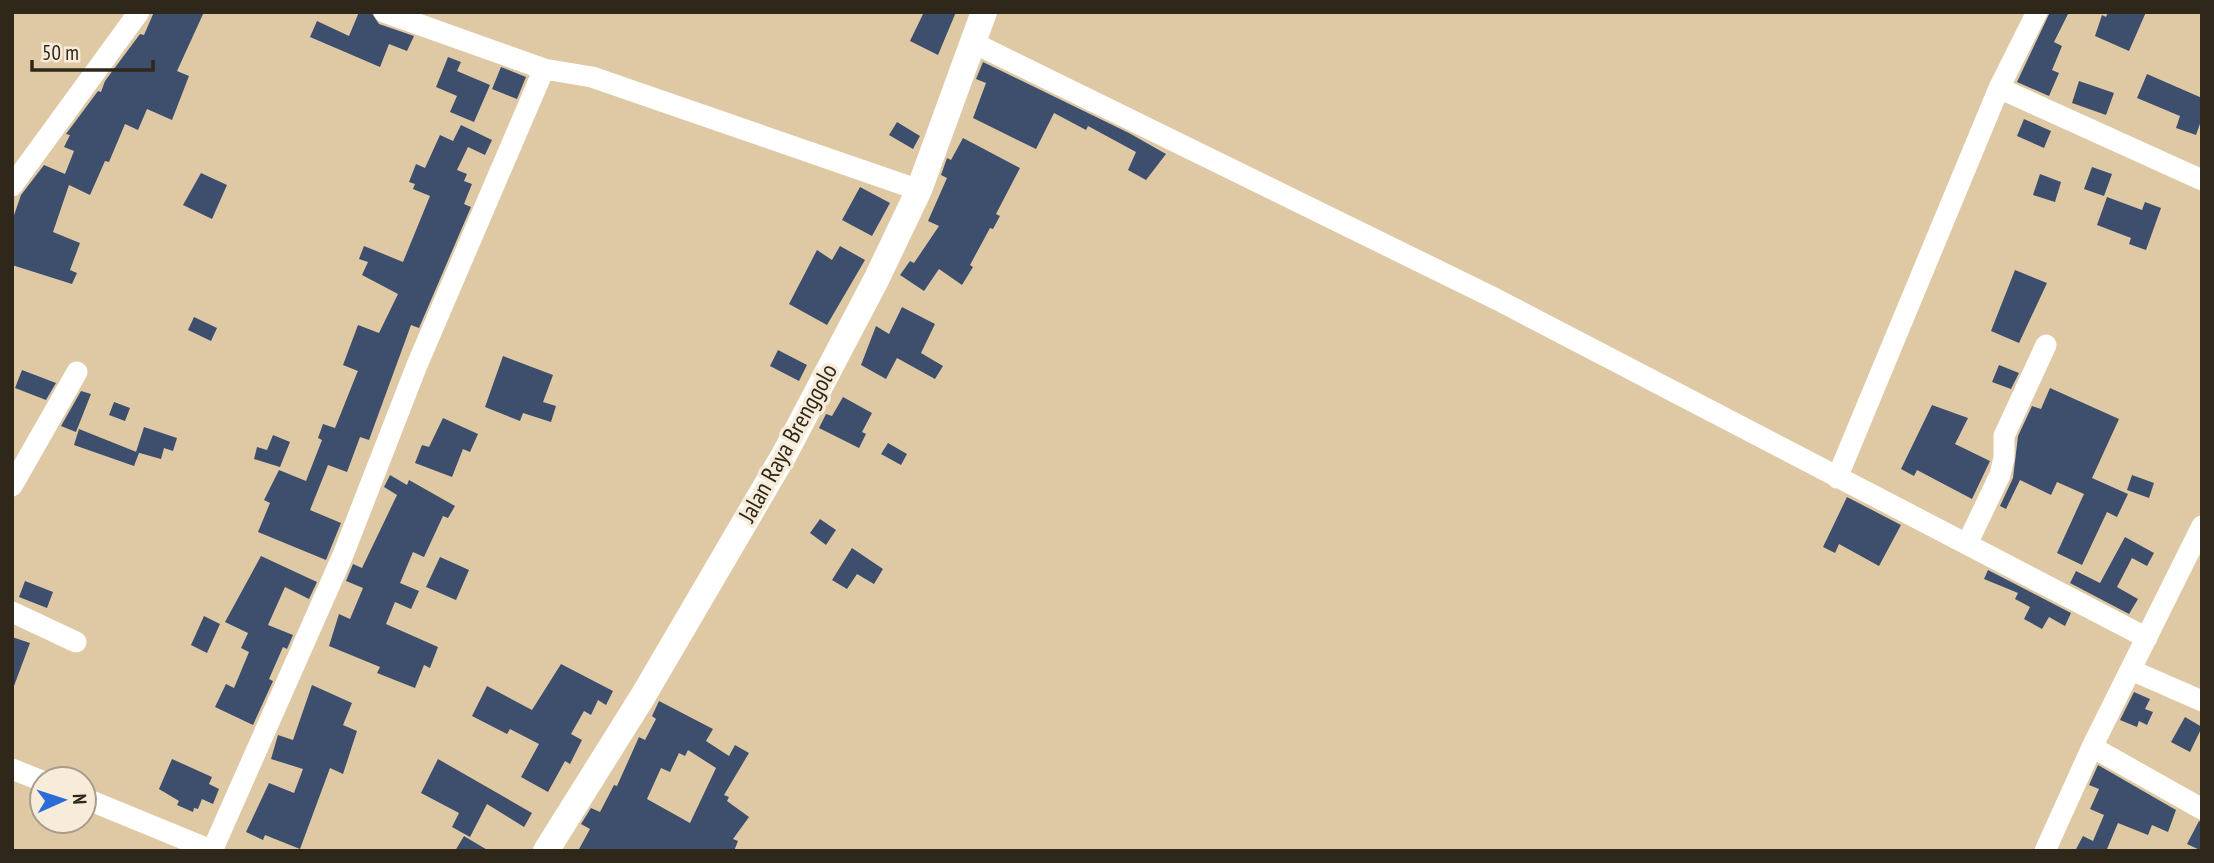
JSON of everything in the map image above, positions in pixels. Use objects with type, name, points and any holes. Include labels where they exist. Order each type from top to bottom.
[{"type":"main road","name":"Jalan Raya Brenggolo","points":[[553,849],[784,455],[876,280],[919,190],[984,12]]},
{"type":"street","points":[[12,186],[139,12]]},
{"type":"street","points":[[384,12],[544,69],[592,77],[919,190]]},
{"type":"street","points":[[1837,478],[1999,88],[2037,12]]},
{"type":"street","points":[[974,43],[1496,299],[2147,638]]},
{"type":"street","points":[[98,804],[212,851],[337,567],[417,365],[544,69]]},
{"type":"street","points":[[1999,88],[2202,180]]},
{"type":"street","points":[[1967,544],[2000,475],[2004,457],[2004,436],[2046,345]]},
{"type":"street","points":[[12,486],[76,372]]},
{"type":"street","points":[[2045,851],[2092,747],[2202,526]]},
{"type":"street","points":[[12,612],[76,642]]},
{"type":"street","points":[[2131,670],[2202,701]]},
{"type":"street","points":[[2092,747],[2202,809]]},
{"type":"building","points":[[154,12],[204,12],[177,71],[189,76],[172,120],[147,109],[138,130],[125,124],[109,162],[105,161],[90,195],[69,185],[53,232],[80,243],[70,270],[77,273],[72,284],[12,265],[12,221],[21,195],[44,165],[65,174],[74,151],[64,147],[70,135],[66,134],[98,91],[101,92],[105,81],[140,34],[144,35]]},
{"type":"building","points":[[359,12],[371,12],[379,24],[414,36],[407,51],[389,44],[380,67],[310,37],[317,21],[349,36]]},
{"type":"building","points":[[924,12],[956,12],[938,55],[910,41]]},
{"type":"building","points":[[2050,12],[2069,12],[2054,42],[2062,46],[2052,70],[2059,73],[2049,96],[2017,82]]},
{"type":"building","points":[[2108,12],[2146,12],[2129,51],[2095,36],[2102,15],[2106,17]]},
{"type":"building","points":[[448,57],[461,62],[457,71],[490,85],[474,122],[450,112],[457,96],[436,87]]},
{"type":"building","points":[[983,62],[1129,133],[1166,154],[1146,180],[1128,170],[1136,152],[1088,126],[1086,130],[1054,113],[1036,149],[973,118],[986,83],[976,79]]},
{"type":"building","points":[[501,67],[526,77],[517,99],[492,89]]},
{"type":"building","points":[[2147,74],[2202,98],[2202,118],[2196,135],[2176,128],[2180,116],[2137,98]]},
{"type":"building","points":[[2079,81],[2114,93],[2106,115],[2072,103]]},
{"type":"building","points":[[2024,119],[2051,131],[2044,148],[2017,136]]},
{"type":"building","points":[[897,122],[920,136],[913,149],[889,135]]},
{"type":"building","points":[[461,125],[492,140],[485,155],[468,147],[457,170],[467,174],[464,181],[472,184],[464,204],[471,207],[419,328],[411,325],[369,440],[360,437],[347,472],[328,465],[310,510],[341,523],[326,560],[258,532],[270,503],[264,500],[279,470],[306,481],[322,440],[318,438],[323,424],[335,428],[358,371],[343,365],[358,325],[379,333],[398,294],[362,275],[368,262],[359,259],[364,246],[403,262],[430,196],[413,189],[415,184],[409,182],[416,164],[425,168],[440,135],[453,141]]},
{"type":"building","points":[[963,138],[1020,168],[996,214],[1000,216],[993,229],[990,228],[962,285],[939,269],[924,291],[900,275],[910,261],[914,263],[939,226],[928,221],[947,178],[941,175],[947,158],[951,160]]},
{"type":"building","points":[[2092,167],[2112,174],[2104,196],[2084,189]]},
{"type":"building","points":[[201,173],[227,185],[212,219],[183,205]]},
{"type":"building","points":[[2040,174],[2061,182],[2055,202],[2033,195]]},
{"type":"building","points":[[860,187],[890,203],[872,236],[842,220]]},
{"type":"building","points":[[2107,197],[2142,210],[2145,202],[2161,208],[2146,250],[2129,244],[2131,238],[2097,225]]},
{"type":"building","points":[[840,246],[865,260],[827,325],[789,304],[817,250],[832,260]]},
{"type":"building","points":[[2015,270],[2047,283],[2019,343],[1991,331]]},
{"type":"building","points":[[902,307],[935,324],[921,353],[943,366],[935,379],[897,358],[886,379],[861,365],[876,326],[889,334]]},
{"type":"building","points":[[194,317],[217,328],[211,341],[188,330]]},
{"type":"building","points":[[778,350],[807,365],[799,381],[770,366]]},
{"type":"building","points":[[503,356],[553,375],[543,402],[556,406],[551,422],[523,413],[520,421],[485,407]]},
{"type":"building","points":[[1999,365],[2019,373],[2011,389],[1992,382]]},
{"type":"building","points":[[22,370],[56,383],[46,400],[15,388]]},
{"type":"building","points":[[2050,388],[2119,419],[2092,478],[2128,494],[2117,517],[2107,512],[2082,565],[2057,553],[2084,494],[2057,482],[2051,495],[2020,480],[2006,509],[2000,506],[2013,478],[2018,436],[2032,406],[2041,409]]},
{"type":"building","points":[[81,391],[91,394],[76,432],[61,426]]},
{"type":"building","points":[[843,397],[872,413],[862,432],[866,434],[859,448],[819,428],[826,414],[832,416]]},
{"type":"building","points":[[114,402],[130,408],[125,421],[109,415]]},
{"type":"building","points":[[1932,405],[1968,418],[1955,444],[1990,461],[1972,499],[1917,470],[1914,476],[1901,469]]},
{"type":"building","points":[[443,418],[478,434],[470,452],[463,449],[452,477],[415,463],[422,445],[429,447]]},
{"type":"building","points":[[144,427],[177,438],[173,451],[164,448],[161,459],[136,452]]},
{"type":"building","points":[[79,429],[139,453],[134,466],[74,445]]},
{"type":"building","points":[[273,435],[290,442],[280,467],[254,459],[257,447],[267,450]]},
{"type":"building","points":[[888,443],[907,454],[901,465],[881,454]]},
{"type":"building","points":[[390,475],[407,485],[409,480],[455,506],[448,518],[443,516],[424,557],[413,552],[400,583],[419,591],[411,609],[395,602],[386,624],[438,647],[430,668],[424,665],[415,688],[377,673],[380,667],[329,646],[339,614],[350,619],[363,588],[346,581],[353,564],[362,568],[397,495],[384,487]]},
{"type":"building","points":[[2132,475],[2154,483],[2149,498],[2127,490]]},
{"type":"building","points":[[1847,497],[1901,525],[1879,566],[1839,544],[1835,553],[1823,547]]},
{"type":"building","points":[[820,519],[836,530],[826,545],[810,533]]},
{"type":"building","points":[[2125,537],[2154,553],[2147,566],[2132,558],[2117,587],[2138,599],[2129,614],[2070,583],[2076,571],[2100,583]]},
{"type":"building","points":[[852,548],[883,569],[874,584],[857,574],[847,589],[832,580]]},
{"type":"building","points":[[261,556],[317,582],[309,599],[285,587],[268,625],[293,635],[287,649],[283,647],[269,679],[273,681],[253,725],[215,707],[226,684],[234,688],[249,652],[241,648],[248,633],[225,622]]},
{"type":"building","points":[[440,557],[469,570],[456,600],[426,587]]},
{"type":"building","points":[[1988,570],[2071,613],[2065,626],[2049,617],[2042,629],[2024,619],[2030,607],[2015,599],[2018,593],[1984,579]]},
{"type":"building","points":[[25,581],[53,592],[47,608],[19,597]]},
{"type":"building","points":[[204,616],[220,624],[207,653],[191,645]]},
{"type":"building","points":[[12,637],[30,643],[14,686],[12,686]]},
{"type":"building","points":[[561,664],[613,691],[606,705],[598,700],[591,715],[584,711],[571,734],[582,740],[570,764],[565,761],[548,792],[521,777],[539,744],[510,729],[507,734],[472,716],[487,686],[532,710]]},
{"type":"building","points":[[312,685],[352,703],[343,725],[357,731],[343,774],[330,768],[300,849],[265,835],[263,840],[246,832],[269,783],[294,793],[303,769],[271,759],[278,735],[293,740]]},
{"type":"building","points":[[2134,692],[2150,699],[2145,709],[2153,712],[2147,725],[2139,721],[2137,727],[2120,720]]},
{"type":"building","points":[[659,701],[713,729],[706,741],[729,756],[735,745],[749,753],[724,795],[729,797],[727,801],[749,817],[733,839],[738,841],[734,851],[578,851],[590,829],[581,824],[591,808],[600,812],[614,785],[617,786],[639,737],[645,740],[656,719],[652,716]],"holes":[[[688,750],[716,768],[690,823],[647,799],[661,768],[670,772],[679,753],[685,756]]]},
{"type":"building","points":[[2185,717],[2202,727],[2190,752],[2171,742]]},
{"type":"building","points":[[172,759],[212,777],[209,784],[219,789],[213,804],[202,799],[198,809],[194,808],[193,812],[177,805],[179,801],[159,789]]},
{"type":"building","points":[[438,759],[532,813],[524,827],[487,804],[470,837],[452,827],[459,813],[421,793]]},
{"type":"building","points":[[2098,765],[2176,810],[2168,832],[2152,825],[2148,835],[2118,823],[2107,849],[2111,851],[2075,851],[2083,836],[2093,841],[2104,815],[2090,809],[2099,789],[2089,785]]},
{"type":"building","points":[[2199,821],[2202,822],[2202,851],[2187,844]]},
{"type":"building","points":[[464,836],[489,851],[455,851]]}]
